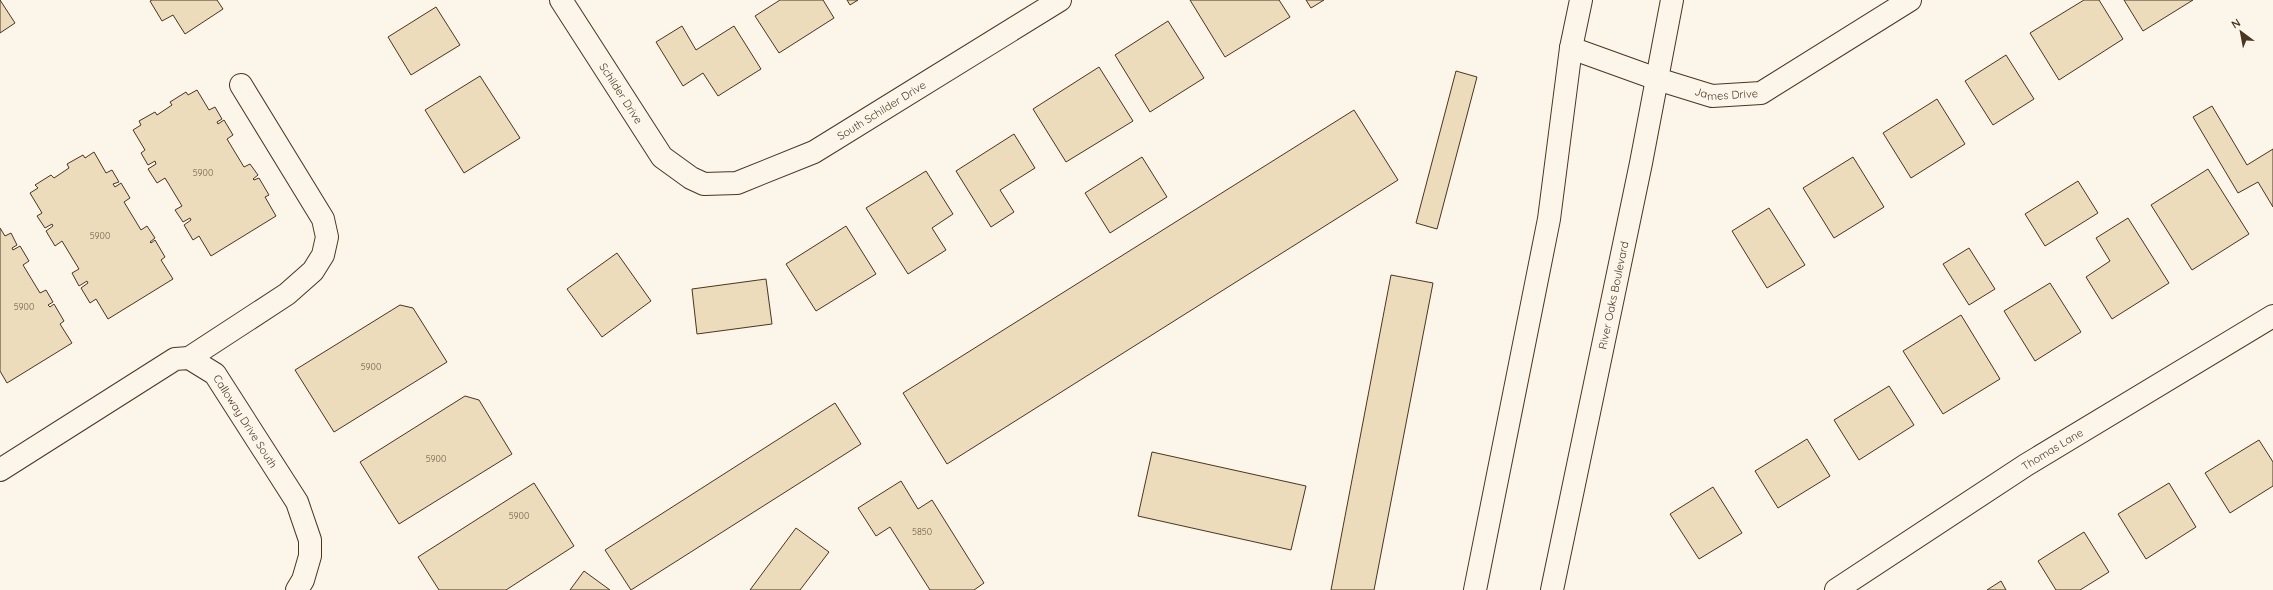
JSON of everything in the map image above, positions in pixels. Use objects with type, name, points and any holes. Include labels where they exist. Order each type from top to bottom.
[{"type":"street","name":"Schilder Drive","points":[[561,0],[662,157],[691,178]]},
{"type":"street","name":"South Schilder Drive","points":[[691,178],[704,184],[737,183],[814,152],[1060,0]]},
{"type":"street","points":[[1475,590],[1549,219],[1571,48],[1581,0]]},
{"type":"street","name":"River Oaks Boulevard","points":[[1552,590],[1657,80],[1672,0]]},
{"type":"street","name":"James Drive","points":[[1571,48],[1657,80],[1712,96],[1761,93],[1910,0]]},
{"type":"street","points":[[0,470],[175,359],[189,358],[287,294],[313,271],[323,255],[327,237],[323,220],[241,85]]},
{"type":"street","name":"Thomas Lane","points":[[1836,590],[2026,464],[2273,316]]},
{"type":"street","name":"Calloway Drive South","points":[[189,358],[215,374],[297,502],[310,540],[310,556],[303,580],[297,590]]},
{"type":"building","points":[[0,0],[15,23],[0,33]]},
{"type":"building","points":[[217,0],[223,9],[185,34],[173,15],[162,21],[150,1]]},
{"type":"building","points":[[780,0],[823,0],[834,18],[779,53],[755,16]]},
{"type":"building","points":[[847,0],[858,0],[850,5]]},
{"type":"building","points":[[1190,0],[1279,0],[1290,17],[1225,57]]},
{"type":"building","points":[[1306,0],[1324,0],[1311,8]]},
{"type":"building","points":[[2084,0],[2099,0],[2123,39],[2059,80],[2030,33]]},
{"type":"building","points":[[2124,0],[2193,0],[2143,31]]},
{"type":"building","points":[[436,7],[460,45],[411,75],[388,37]]},
{"type":"building","points":[[1168,21],[1204,78],[1150,112],[1115,55]]},
{"type":"building","points":[[682,26],[696,50],[734,26],[761,69],[718,96],[703,73],[683,86],[656,42]]},
{"type":"building","points":[[2006,55],[2034,99],[1993,125],[1965,81]]},
{"type":"building","points":[[1099,67],[1133,121],[1066,162],[1033,109]]},
{"type":"building","points":[[1456,71],[1477,77],[1437,229],[1416,223]]},
{"type":"building","points":[[480,76],[520,138],[464,173],[425,110]]},
{"type":"building","points":[[197,90],[209,110],[215,107],[222,119],[217,122],[218,124],[224,120],[233,135],[227,139],[244,167],[250,164],[258,175],[253,179],[259,178],[269,195],[265,197],[276,216],[211,256],[199,236],[193,240],[184,225],[191,220],[190,218],[183,222],[175,210],[182,206],[165,178],[157,183],[148,169],[156,164],[155,161],[148,165],[141,153],[145,150],[133,130],[141,125],[139,121],[155,112],[157,115],[172,105],[170,102],[186,92],[188,95]]},
{"type":"building","points":[[1937,99],[1965,144],[1911,178],[1883,133]]},
{"type":"building","points":[[2212,106],[2247,165],[2273,149],[2273,207],[2258,182],[2238,193],[2193,117]]},
{"type":"building","points":[[1354,110],[1398,180],[947,464],[903,393]]},
{"type":"building","points":[[1014,134],[1035,168],[1000,190],[1014,212],[991,227],[956,171]]},
{"type":"building","points":[[94,152],[106,173],[112,170],[119,182],[113,184],[115,187],[121,183],[130,198],[124,202],[141,230],[147,226],[155,238],[150,242],[151,243],[155,240],[165,257],[161,260],[173,279],[108,319],[96,299],[90,303],[81,288],[88,283],[87,281],[79,286],[72,273],[79,269],[62,241],[55,246],[46,231],[53,226],[52,224],[45,228],[37,216],[42,213],[30,193],[38,188],[35,185],[51,175],[54,178],[69,168],[67,164],[83,155],[85,158]]},
{"type":"building","points":[[1142,157],[1167,197],[1110,233],[1085,193]]},
{"type":"building","points":[[1853,157],[1884,207],[1834,238],[1803,188]]},
{"type":"building","points":[[2208,169],[2249,234],[2192,270],[2151,205]]},
{"type":"building","points":[[926,171],[953,214],[932,228],[946,250],[908,274],[866,208]]},
{"type":"building","points":[[2078,181],[2098,213],[2045,246],[2025,214]]},
{"type":"building","points":[[1769,208],[1805,265],[1767,288],[1732,231]]},
{"type":"building","points":[[2128,218],[2169,283],[2112,319],[2086,277],[2110,261],[2096,238]]},
{"type":"building","points":[[846,226],[876,274],[816,311],[786,264]]},
{"type":"building","points":[[0,228],[5,236],[11,233],[17,245],[12,248],[13,250],[20,246],[29,261],[23,265],[40,293],[46,290],[53,302],[48,305],[50,307],[54,304],[64,321],[60,324],[72,343],[7,383],[0,371]]},
{"type":"building","points":[[1969,248],[1995,289],[1969,305],[1943,264]]},
{"type":"building","points":[[617,253],[651,301],[602,337],[567,289]]},
{"type":"building","points":[[1391,275],[1433,283],[1374,590],[1331,590]]},
{"type":"building","points":[[766,279],[772,324],[697,334],[692,289]]},
{"type":"building","points":[[2050,283],[2081,332],[2035,361],[2004,311]]},
{"type":"building","points":[[400,305],[413,308],[447,362],[334,432],[295,370]]},
{"type":"building","points":[[1961,315],[2000,379],[1943,414],[1903,351]]},
{"type":"building","points":[[1889,386],[1914,425],[1859,460],[1834,420]]},
{"type":"building","points":[[465,396],[479,400],[512,454],[399,524],[360,462]]},
{"type":"building","points":[[835,403],[861,444],[631,590],[605,550]]},
{"type":"building","points":[[1807,439],[1830,476],[1778,508],[1755,471]]},
{"type":"building","points":[[2259,440],[2273,462],[2273,486],[2230,513],[2205,473]]},
{"type":"building","points":[[1152,452],[1306,486],[1291,550],[1138,516]]},
{"type":"building","points":[[901,481],[918,509],[932,500],[984,583],[974,590],[930,590],[890,527],[876,536],[858,508]]},
{"type":"building","points":[[534,483],[574,546],[506,590],[439,590],[418,557]]},
{"type":"building","points":[[2169,483],[2196,527],[2146,559],[2118,514]]},
{"type":"building","points":[[1713,487],[1742,533],[1699,559],[1670,514]]},
{"type":"building","points":[[796,528],[829,552],[800,590],[750,590]]},
{"type":"building","points":[[2084,532],[2109,572],[2080,590],[2056,590],[2038,561]]},
{"type":"building","points":[[584,571],[610,590],[570,590]]},
{"type":"building","points":[[2001,581],[2006,590],[1987,590]]}]
